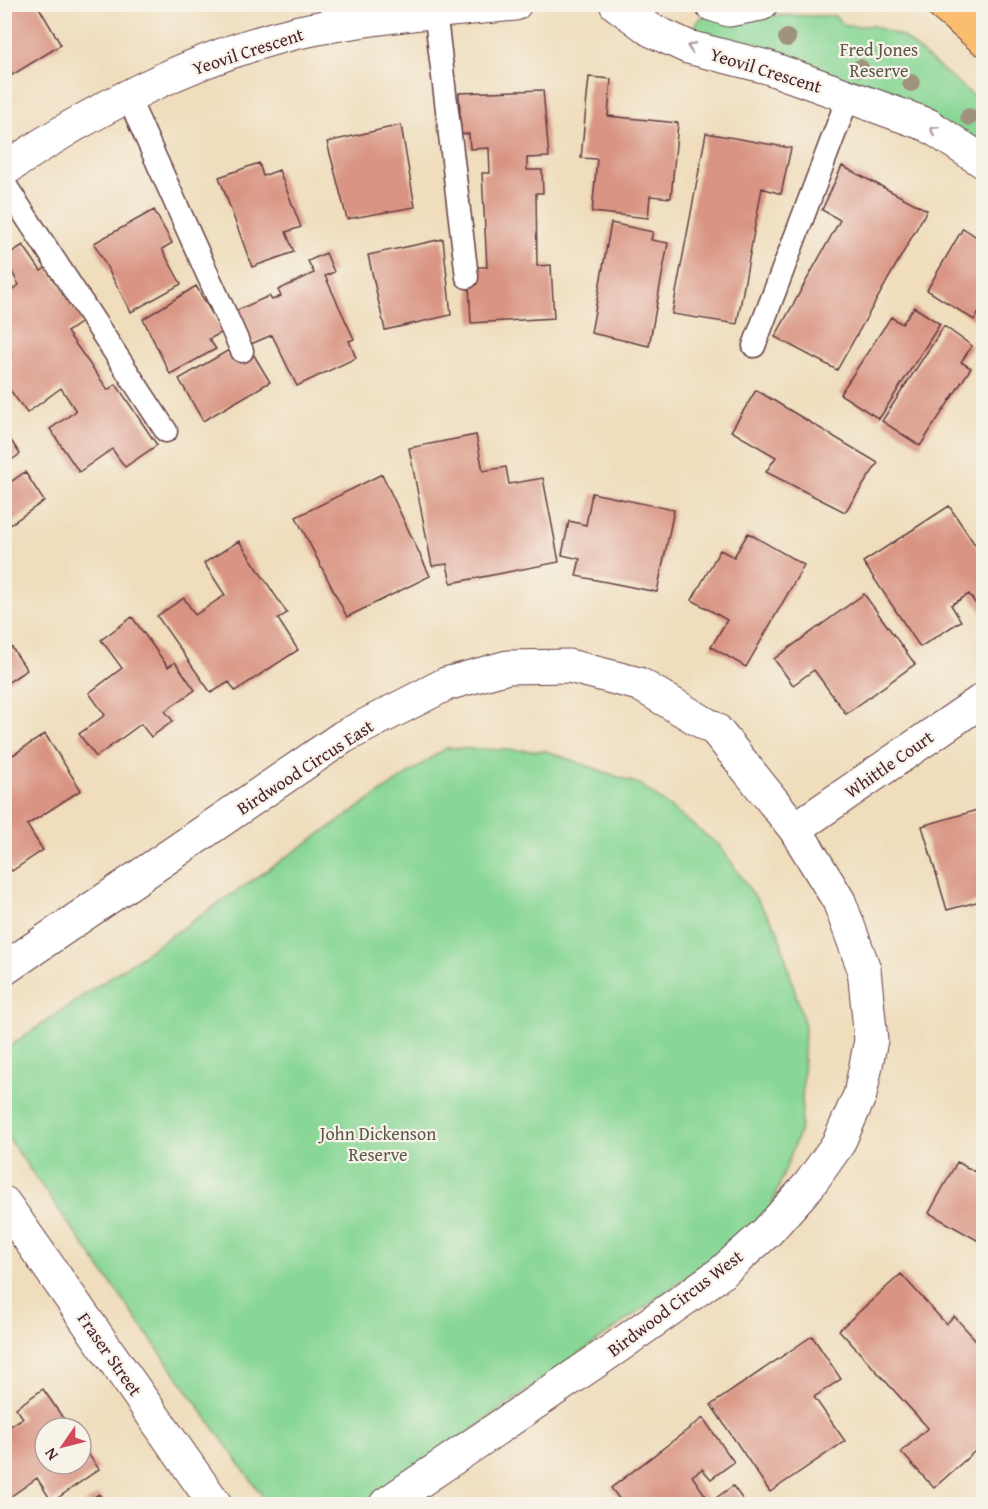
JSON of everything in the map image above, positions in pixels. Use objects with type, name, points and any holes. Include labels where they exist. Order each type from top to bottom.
[{"type":"highway","points":[[949,7],[984,39]]},
{"type":"street","name":"Yeovil Crescent","points":[[4,170],[128,97],[242,50],[296,33],[435,10],[515,4]]},
{"type":"street","name":"Yeovil Crescent","points":[[616,4],[651,30],[688,47],[767,67],[927,125],[984,162]]},
{"type":"street","points":[[711,4],[729,10],[760,4]]},
{"type":"street","name":"Birdwood Circus East","points":[[4,969],[343,737],[446,684],[508,667],[569,666],[639,684],[716,730],[795,829]]},
{"type":"street","name":"Whittle Court","points":[[795,829],[984,699]]},
{"type":"street","name":"Birdwood Circus West","points":[[386,1504],[618,1347],[721,1273],[766,1232],[809,1185],[838,1144],[860,1095],[872,1040],[864,969],[838,901],[795,829]]},
{"type":"street","name":"Fraser Street","points":[[4,1203],[215,1504]]},
{"type":"lane","points":[[435,10],[467,277]]},
{"type":"lane","points":[[754,346],[849,95]]},
{"type":"lane","points":[[128,97],[242,351]]},
{"type":"lane","points":[[4,183],[166,431]]},
{"type":"green space","name":"Fred Jones Reserve","points":[[723,15],[835,16],[845,26],[873,26],[903,37],[983,104],[983,146],[699,36],[694,27],[700,18]]},
{"type":"green space","name":"John Dickenson Reserve","points":[[446,748],[546,751],[641,785],[720,846],[777,929],[805,1026],[801,1127],[766,1221],[368,1504],[268,1504],[5,1134],[4,1050]]},
{"type":"building","points":[[4,4],[37,4],[61,45],[4,80]]},
{"type":"building","points":[[589,77],[611,79],[608,116],[678,123],[671,198],[650,196],[648,218],[592,212],[597,159],[581,158]]},
{"type":"building","points":[[543,90],[549,157],[527,158],[527,170],[542,170],[543,193],[536,193],[537,266],[551,265],[554,318],[471,323],[469,284],[476,283],[475,267],[487,267],[482,173],[490,173],[489,148],[470,149],[469,134],[461,134],[459,93]]},
{"type":"building","points":[[401,125],[415,207],[347,219],[327,142]]},
{"type":"building","points":[[706,133],[791,148],[781,194],[762,188],[737,324],[672,314]]},
{"type":"building","points":[[259,163],[263,176],[279,170],[301,227],[286,232],[294,252],[252,267],[219,177]]},
{"type":"building","points":[[842,166],[927,210],[837,370],[775,337],[840,220],[822,210]]},
{"type":"building","points":[[154,210],[172,243],[162,249],[181,284],[131,312],[94,243]]},
{"type":"building","points":[[611,223],[653,232],[651,240],[668,243],[649,346],[591,333]]},
{"type":"building","points":[[963,228],[984,242],[984,305],[974,320],[927,290]]},
{"type":"building","points":[[443,239],[451,315],[385,330],[368,255]]},
{"type":"building","points":[[23,245],[41,271],[47,267],[83,321],[67,332],[108,390],[116,384],[157,445],[125,467],[112,449],[79,472],[50,429],[76,411],[61,388],[27,413],[4,382],[4,364],[12,358],[4,346],[4,295],[19,285],[4,257]]},
{"type":"building","points":[[326,253],[334,272],[325,276],[354,339],[349,341],[356,358],[297,386],[272,335],[251,344],[235,311],[269,296],[272,300],[281,296],[278,290],[314,273],[308,261]]},
{"type":"building","points":[[196,286],[223,332],[209,339],[216,349],[170,374],[143,319]]},
{"type":"building","points":[[914,307],[940,324],[879,419],[840,394],[891,317],[902,324]]},
{"type":"building","points":[[944,326],[972,346],[961,362],[971,368],[920,446],[882,421]]},
{"type":"building","points":[[249,347],[270,382],[203,421],[179,379],[229,350],[233,356]]},
{"type":"building","points":[[756,390],[878,463],[845,512],[766,472],[776,457],[731,431]]},
{"type":"building","points":[[4,430],[20,454],[4,465]]},
{"type":"building","points":[[476,435],[483,471],[506,467],[509,484],[543,478],[559,562],[451,583],[447,564],[432,566],[409,448]]},
{"type":"building","points":[[25,472],[44,501],[5,528],[5,486]]},
{"type":"building","points":[[382,474],[430,576],[347,617],[296,517]]},
{"type":"building","points":[[592,493],[674,510],[657,592],[576,576],[580,559],[562,555],[569,521],[586,525]]},
{"type":"building","points":[[949,506],[984,558],[984,616],[969,594],[951,605],[961,621],[920,647],[863,562]]},
{"type":"building","points":[[748,533],[804,565],[746,667],[711,647],[727,620],[692,600],[720,550],[734,557]]},
{"type":"building","points":[[239,541],[287,613],[278,619],[298,650],[235,691],[229,682],[211,693],[157,616],[184,598],[195,615],[225,595],[204,563]]},
{"type":"building","points":[[864,594],[915,664],[846,714],[814,670],[793,685],[774,659]]},
{"type":"building","points":[[132,617],[168,667],[175,662],[195,690],[165,711],[173,721],[151,737],[141,724],[96,757],[79,734],[105,715],[89,693],[122,668],[101,640]]},
{"type":"building","points":[[4,636],[27,670],[4,685]]},
{"type":"building","points":[[45,734],[81,790],[27,825],[43,850],[12,871],[4,860],[4,742],[13,755]]},
{"type":"building","points":[[984,808],[984,900],[947,910],[922,826]]},
{"type":"building","points":[[957,1162],[984,1177],[984,1244],[929,1213]]},
{"type":"building","points":[[901,1274],[946,1324],[954,1316],[984,1349],[984,1443],[934,1488],[901,1452],[928,1428],[839,1330]]},
{"type":"building","points":[[812,1336],[841,1379],[814,1397],[845,1441],[770,1492],[711,1405]]},
{"type":"building","points":[[43,1389],[62,1416],[33,1416],[33,1476],[89,1476],[52,1502],[37,1478],[4,1501],[4,1430],[23,1418],[16,1408]]},
{"type":"building","points":[[703,1418],[734,1462],[711,1479],[702,1469],[692,1476],[710,1502],[733,1486],[746,1504],[623,1504],[611,1488]]},
{"type":"building","points":[[93,1461],[99,1469],[93,1473]]},
{"type":"building","points":[[99,1494],[106,1504],[83,1504]]}]
